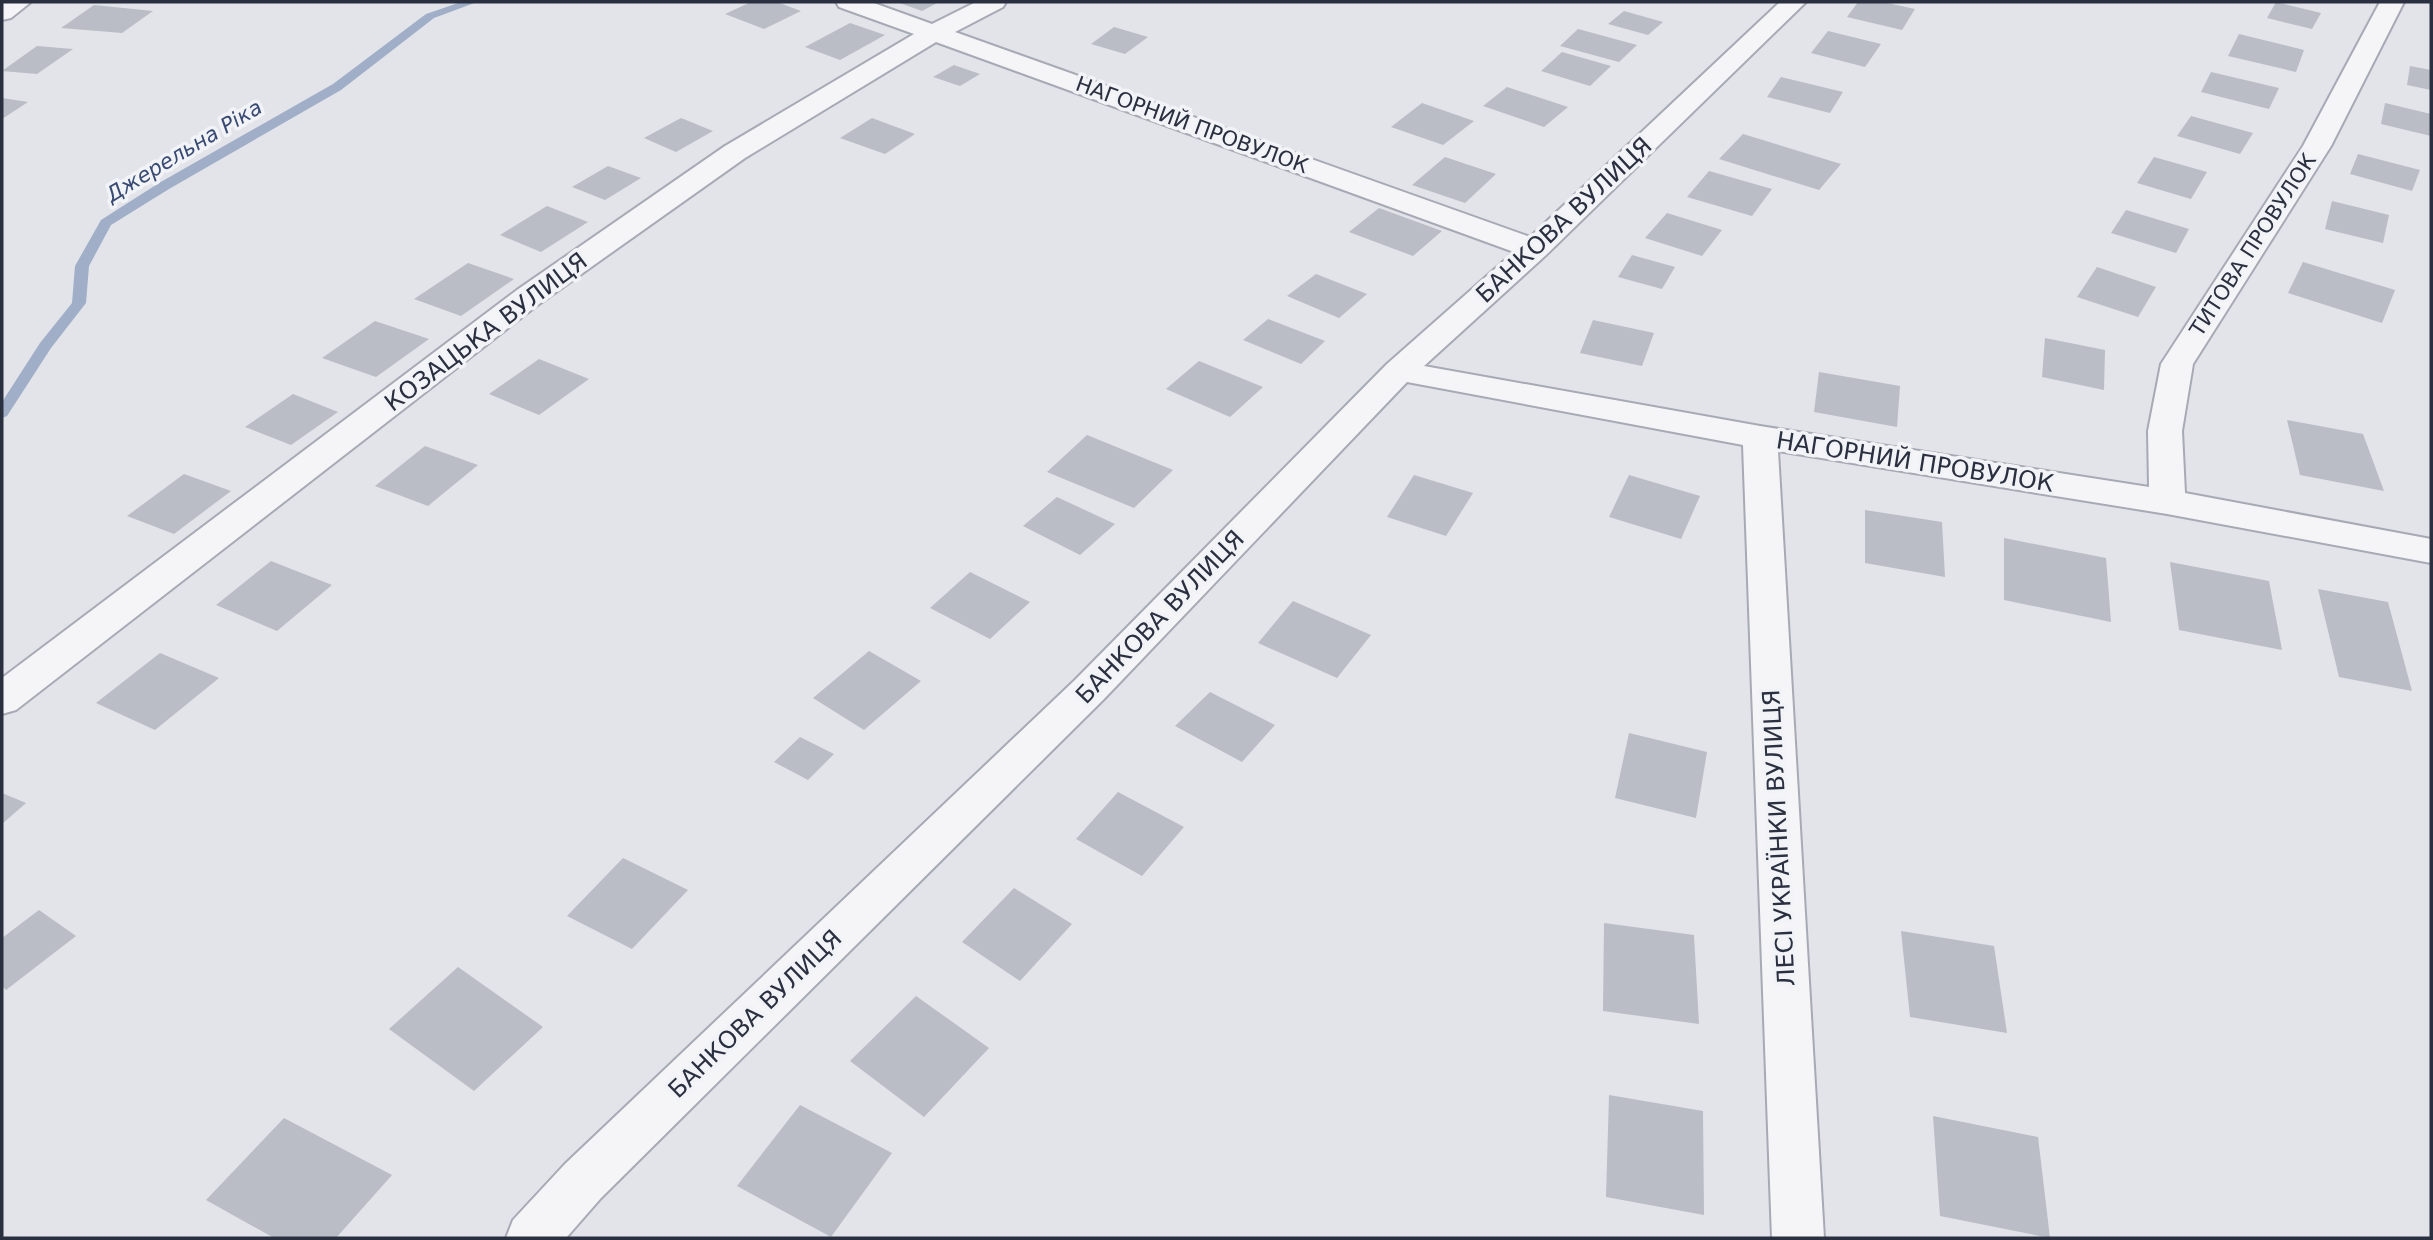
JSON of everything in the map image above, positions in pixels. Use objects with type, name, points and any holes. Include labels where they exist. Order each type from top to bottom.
[{"type":"street","points":[[2,13],[19,2]]},
{"type":"street","name":"НАГОРНИЙ ПРОВУЛОК","points":[[849,2],[1535,249]]},
{"type":"street","name":"КОЗАЦЬКА ВУЛИЦЯ","points":[[2,699],[528,297],[637,220],[735,152],[936,32],[994,2]]},
{"type":"street","name":"БАНКОВА ВУЛИЦЯ","points":[[532,1238],[583,1181],[1089,690],[1399,371],[1535,249],[1794,2]]},
{"type":"street","name":"ТИТОВА ПРОВУЛОК","points":[[2167,502],[2165,431],[2177,364],[2318,146],[2392,2]]},
{"type":"street","name":"НАГОРНИЙ ПРОВУЛОК","points":[[1399,371],[1760,437],[2167,502],[2431,551]]},
{"type":"street","name":"ЛЕСІ УКРАЇНКИ ВУЛИЦЯ","points":[[1760,437],[1798,1238]]},
{"type":"building","points":[[751,2],[777,2],[801,11],[764,29],[725,14]]},
{"type":"building","points":[[897,2],[939,2],[922,11]]},
{"type":"building","points":[[1858,2],[1883,2],[1915,9],[1902,30],[1847,17]]},
{"type":"building","points":[[2276,2],[2321,13],[2312,29],[2267,18]]},
{"type":"building","points":[[94,5],[153,11],[122,33],[61,28]]},
{"type":"building","points":[[1624,11],[1663,22],[1648,35],[1608,24]]},
{"type":"building","points":[[850,23],[885,35],[840,60],[805,47]]},
{"type":"building","points":[[1114,27],[1148,37],[1125,54],[1091,44]]},
{"type":"building","points":[[1578,29],[1637,45],[1619,62],[1560,46]]},
{"type":"building","points":[[1828,31],[1881,44],[1865,67],[1811,53]]},
{"type":"building","points":[[2239,34],[2304,50],[2296,72],[2228,56]]},
{"type":"building","points":[[37,46],[73,49],[37,74],[2,71]]},
{"type":"building","points":[[1562,52],[1611,66],[1590,86],[1541,71]]},
{"type":"building","points":[[954,65],[980,74],[960,86],[933,77]]},
{"type":"building","points":[[2410,66],[2431,70],[2431,90],[2407,85]]},
{"type":"building","points":[[2211,72],[2279,88],[2269,109],[2201,92]]},
{"type":"building","points":[[1781,77],[1843,92],[1830,113],[1767,97]]},
{"type":"building","points":[[1507,87],[1568,107],[1544,127],[1483,106]]},
{"type":"building","points":[[2,98],[28,102],[2,119]]},
{"type":"building","points":[[1422,103],[1474,121],[1443,145],[1391,127]]},
{"type":"building","points":[[2385,103],[2431,114],[2431,136],[2381,124]]},
{"type":"building","points":[[2191,116],[2253,133],[2240,154],[2177,136]]},
{"type":"building","points":[[681,118],[713,131],[676,152],[644,138]]},
{"type":"building","points":[[872,118],[915,134],[885,154],[840,138]]},
{"type":"building","points":[[1743,134],[1841,164],[1819,190],[1719,159]]},
{"type":"building","points":[[2358,154],[2420,170],[2412,191],[2350,174]]},
{"type":"building","points":[[1445,157],[1496,174],[1465,203],[1412,185]]},
{"type":"building","points":[[2154,157],[2207,172],[2191,199],[2137,183]]},
{"type":"building","points":[[608,166],[641,178],[605,200],[572,187]]},
{"type":"building","points":[[1709,171],[1772,189],[1752,216],[1687,197]]},
{"type":"building","points":[[2332,201],[2389,215],[2383,243],[2325,229]]},
{"type":"building","points":[[547,206],[588,222],[541,252],[500,235]]},
{"type":"building","points":[[1379,208],[1442,231],[1413,256],[1349,232]]},
{"type":"building","points":[[2126,210],[2189,229],[2176,253],[2111,233]]},
{"type":"building","points":[[1667,213],[1722,230],[1702,256],[1645,238]]},
{"type":"building","points":[[1632,255],[1675,267],[1662,289],[1618,277]]},
{"type":"building","points":[[2303,262],[2395,290],[2382,323],[2288,293]]},
{"type":"building","points":[[468,263],[514,279],[461,316],[414,299]]},
{"type":"building","points":[[2097,267],[2156,287],[2138,317],[2077,297]]},
{"type":"building","points":[[1316,274],[1367,294],[1339,318],[1287,296]]},
{"type":"building","points":[[1268,319],[1325,341],[1301,364],[1243,340]]},
{"type":"building","points":[[1593,320],[1654,333],[1642,366],[1580,353]]},
{"type":"building","points":[[375,321],[429,339],[376,377],[322,358]]},
{"type":"building","points":[[2045,338],[2105,350],[2104,390],[2042,377]]},
{"type":"building","points":[[539,359],[589,379],[539,415],[489,394]]},
{"type":"building","points":[[1199,361],[1263,387],[1230,417],[1166,389]]},
{"type":"building","points":[[1819,372],[1900,386],[1897,427],[1814,412]]},
{"type":"building","points":[[293,394],[338,412],[291,445],[245,427]]},
{"type":"building","points":[[2287,420],[2363,434],[2384,491],[2300,475]]},
{"type":"building","points":[[1087,435],[1173,470],[1134,508],[1047,472]]},
{"type":"building","points":[[425,446],[478,465],[428,506],[375,486]]},
{"type":"building","points":[[184,474],[231,491],[174,534],[127,516]]},
{"type":"building","points":[[1414,475],[1473,493],[1446,536],[1387,517]]},
{"type":"building","points":[[1629,475],[1700,496],[1681,539],[1609,517]]},
{"type":"building","points":[[1057,497],[1115,524],[1080,555],[1023,526]]},
{"type":"building","points":[[1865,510],[1942,522],[1945,577],[1865,563]]},
{"type":"building","points":[[2004,538],[2106,558],[2111,622],[2004,600]]},
{"type":"building","points":[[271,561],[332,585],[277,631],[216,605]]},
{"type":"building","points":[[2170,562],[2269,581],[2282,650],[2179,630]]},
{"type":"building","points":[[970,572],[1030,602],[990,639],[930,608]]},
{"type":"building","points":[[2318,589],[2388,602],[2412,691],[2339,677]]},
{"type":"building","points":[[1293,601],[1371,635],[1337,678],[1258,643]]},
{"type":"building","points":[[869,651],[921,681],[864,730],[813,698]]},
{"type":"building","points":[[160,653],[219,678],[155,730],[96,703]]},
{"type":"building","points":[[1210,692],[1275,725],[1242,762],[1175,726]]},
{"type":"building","points":[[1629,733],[1707,752],[1696,818],[1615,798]]},
{"type":"building","points":[[800,737],[834,754],[808,780],[774,762]]},
{"type":"building","points":[[1118,792],[1184,827],[1142,876],[1076,839]]},
{"type":"building","points":[[2,793],[26,803],[2,824]]},
{"type":"building","points":[[623,858],[688,890],[632,949],[567,916]]},
{"type":"building","points":[[1014,888],[1072,924],[1020,981],[962,942]]},
{"type":"building","points":[[39,910],[76,936],[6,990],[2,986],[2,938]]},
{"type":"building","points":[[1604,923],[1694,935],[1699,1024],[1603,1011]]},
{"type":"building","points":[[1901,931],[1994,946],[2007,1033],[1910,1017]]},
{"type":"building","points":[[458,967],[543,1027],[474,1091],[389,1029]]},
{"type":"building","points":[[916,996],[989,1048],[924,1117],[850,1061]]},
{"type":"building","points":[[1609,1095],[1703,1111],[1704,1215],[1606,1197]]},
{"type":"building","points":[[800,1105],[892,1153],[831,1237],[737,1186]]},
{"type":"building","points":[[1933,1116],[2038,1137],[2050,1238],[1940,1216]]},
{"type":"building","points":[[284,1118],[392,1175],[336,1238],[274,1238],[206,1200]]},
{"type":"waterway","name":"Джерельна Ріка","points":[[2,413],[45,346],[79,303],[82,266],[106,223],[164,186],[337,87],[430,16],[471,2]]}]
